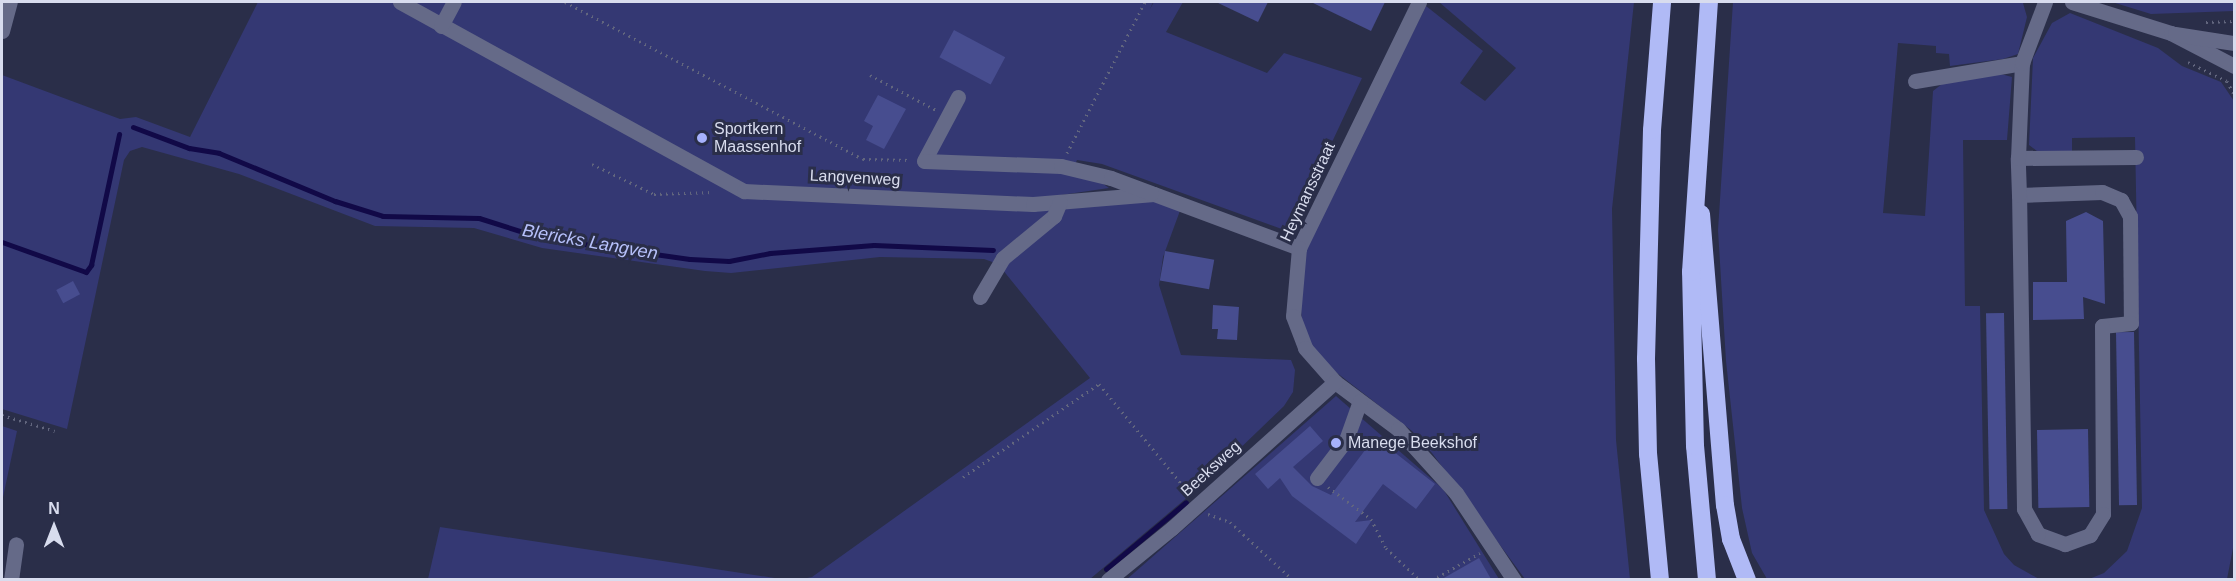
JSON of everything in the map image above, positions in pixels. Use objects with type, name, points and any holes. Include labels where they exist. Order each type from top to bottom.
[{"type":"highway","points":[[1660,579],[1648,454],[1646,359],[1652,130],[1662,2]]},
{"type":"highway","points":[[1707,579],[1695,446],[1691,272],[1695,178],[1709,2]]},
{"type":"highway","points":[[1695,178],[1707,246],[1725,505],[1731,539],[1747,579]]},
{"type":"street","points":[[2,31],[10,2]]},
{"type":"street","name":"Langvenweg","points":[[400,2],[744,191],[1060,202],[1154,194],[1299,248]]},
{"type":"street","points":[[441,26],[454,2]]},
{"type":"street","name":"Heymansstraat","points":[[1419,2],[1299,248],[1293,316],[1305,348],[1335,382],[1398,429],[1456,493],[1514,579]]},
{"type":"street","points":[[2019,195],[2102,192],[2121,200],[2130,216],[2131,323],[2102,326],[2103,514],[2090,535],[2065,544],[2038,534],[2024,509],[2018,158],[2022,63],[2045,2]]},
{"type":"street","points":[[2072,2],[2171,33],[2235,43]]},
{"type":"street","points":[[2171,33],[2235,66]]},
{"type":"street","points":[[1915,81],[2022,63]]},
{"type":"street","points":[[958,97],[924,161],[1060,166],[1111,178],[1154,194]]},
{"type":"street","points":[[2018,158],[2136,157]]},
{"type":"street","points":[[980,297],[1003,258],[1054,216],[1060,202]]},
{"type":"street","name":"Beeksweg","points":[[1108,579],[1198,504],[1335,382]]},
{"type":"street","points":[[1317,478],[1346,440],[1360,401]]},
{"type":"street","points":[[11,579],[16,544]]},
{"type":"path","points":[[565,2],[863,159],[924,161]]},
{"type":"path","points":[[1060,166],[1145,2]]},
{"type":"path","points":[[2222,22],[2235,21]]},
{"type":"path","points":[[2206,73],[2226,81],[2235,94]]},
{"type":"path","points":[[870,75],[948,117]]},
{"type":"path","points":[[592,164],[654,194],[744,191]]},
{"type":"path","points":[[963,477],[1099,384],[1212,519],[1230,522],[1293,579]]},
{"type":"path","points":[[2,415],[55,431]]},
{"type":"path","points":[[1317,478],[1371,519],[1386,548],[1420,579]]},
{"type":"path","points":[[1432,579],[1492,547]]},
{"type":"shaded area","points":[[258,2],[1153,2],[1150,9],[1154,2],[1183,2],[1166,32],[1267,73],[1284,53],[1362,78],[1290,232],[1102,164],[1077,160],[1072,171],[1092,176],[1109,188],[1061,195],[1142,199],[1181,208],[1163,257],[1159,285],[1181,355],[1291,360],[1295,370],[1293,392],[1284,406],[1202,485],[1090,579],[797,580],[812,577],[1090,378],[998,264],[984,259],[880,257],[731,273],[542,248],[474,228],[375,226],[239,174],[142,147],[130,151],[124,160],[67,429],[2,409],[2,75],[120,119],[136,117],[190,137]]},
{"type":"shaded area","points":[[1439,2],[1634,2],[1612,209],[1616,440],[1630,579],[1525,579],[1432,453],[1412,431],[1328,366],[1311,345],[1302,325],[1299,277],[1303,251],[1426,6],[1483,51],[1460,83],[1485,101],[1516,68]]},
{"type":"shaded area","points":[[1733,2],[2023,3],[2027,17],[2018,54],[2003,59],[1950,66],[1949,54],[1936,53],[1936,46],[1898,43],[1883,213],[1925,216],[1933,91],[1942,84],[2001,74],[2012,77],[2007,140],[1963,140],[1965,306],[1980,306],[1984,510],[2004,554],[2014,565],[2039,579],[1767,579],[1752,553],[1742,508],[1726,361],[1718,230]]},
{"type":"shaded area","points":[[2112,2],[2234,2],[2234,11],[2151,14]]},
{"type":"shaded area","points":[[2070,13],[2158,48],[2182,66],[2221,82],[2234,101],[2234,543],[2227,579],[2089,579],[2104,573],[2127,551],[2142,508],[2135,137],[2072,138],[2072,151],[2037,151],[2029,145],[2033,58],[2052,23]]},
{"type":"shaded area","name":"Manege Beekshof","points":[[1336,396],[1443,489],[1499,579],[1126,580]]},
{"type":"shaded area","points":[[2,426],[17,431],[2,502]]},
{"type":"shaded area","points":[[440,527],[781,579],[428,579]]},
{"type":"building","points":[[1216,2],[1268,2],[1258,22]]},
{"type":"building","points":[[1311,2],[1385,2],[1371,31]]},
{"type":"building","points":[[954,30],[1005,57],[991,85],[939,57]]},
{"type":"building","points":[[878,95],[906,109],[884,149],[866,140],[873,126],[864,121]]},
{"type":"building","points":[[2086,212],[2103,221],[2105,304],[2083,297],[2084,319],[2033,320],[2033,282],[2067,282],[2066,221]]},
{"type":"building","points":[[1165,251],[1214,260],[1209,289],[1160,281]]},
{"type":"building","points":[[73,281],[80,294],[63,303],[56,290]]},
{"type":"building","points":[[1213,305],[1239,307],[1237,340],[1217,339],[1218,329],[1212,329]]},
{"type":"building","points":[[1986,313],[2004,313],[2007,509],[1989,509]]},
{"type":"building","points":[[2116,332],[2134,332],[2137,505],[2119,505]]},
{"type":"building","points":[[1310,426],[1323,441],[1293,467],[1312,486],[1331,495],[1375,437],[1435,484],[1416,509],[1383,484],[1355,522],[1372,520],[1356,544],[1292,496],[1280,478],[1268,489],[1255,474]]},
{"type":"building","points":[[2088,429],[2089,507],[2038,508],[2037,430]]},
{"type":"building","points":[[1479,558],[1491,579],[1442,579]]},
{"type":"waterway","name":"Blericks Langven","points":[[133,127],[189,148],[219,153],[335,201],[383,216],[479,218],[542,238],[690,259],[729,261],[770,253],[874,245],[993,250]]},
{"type":"waterway","name":"Blericks Langven","points":[[2,242],[86,272],[91,265],[119,134]]},
{"type":"waterway","points":[[1106,569],[1186,502]]},
{"type":"place","name":"Sportkern Maassenhof","points":[[702,138]]},
{"type":"place","name":"Manege Beekshof","points":[[1336,443]]}]
